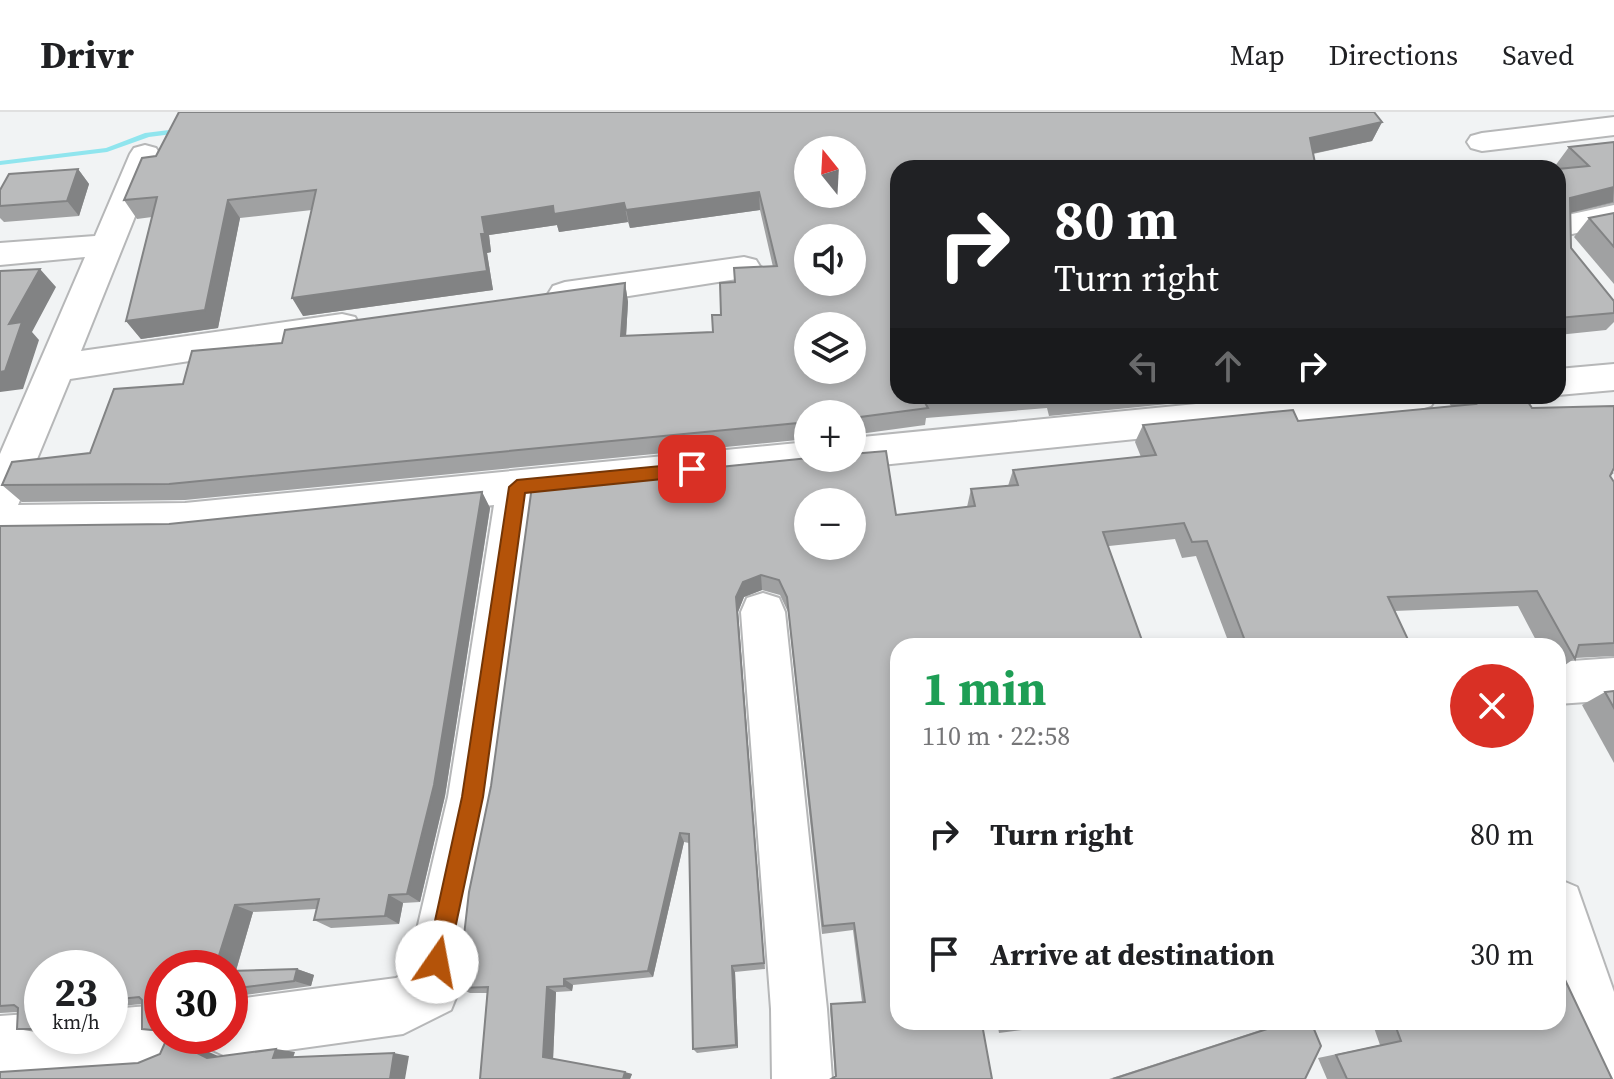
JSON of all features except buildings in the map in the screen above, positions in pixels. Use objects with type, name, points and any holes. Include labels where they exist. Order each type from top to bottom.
[{"type":"street","points":[[1482,142],[1614,126]]},
{"type":"street","points":[[0,501],[145,154]]},
{"type":"street","points":[[1566,239],[1614,215]]},
{"type":"street","points":[[0,254],[107,245]]},
{"type":"street","points":[[525,300],[744,268]]},
{"type":"street","points":[[56,368],[369,323]]},
{"type":"street","points":[[1566,381],[1614,377]]},
{"type":"street","points":[[866,452],[1339,404]]},
{"type":"street","points":[[0,522],[185,520],[794,458]]},
{"type":"street","points":[[248,1027],[403,1006],[431,990],[473,797],[517,487]]},
{"type":"street","points":[[763,612],[799,1009],[802,1079]]},
{"type":"street","points":[[1566,682],[1614,679]]},
{"type":"street","points":[[1566,933],[1580,979],[1614,1060]]},
{"type":"street","points":[[0,1045],[144,1035]]},
{"type":"waterway","points":[[0,163],[107,150],[148,135],[185,130]]},
{"type":"route","points":[[437,962],[473,797],[517,487],[692,469]]}]
